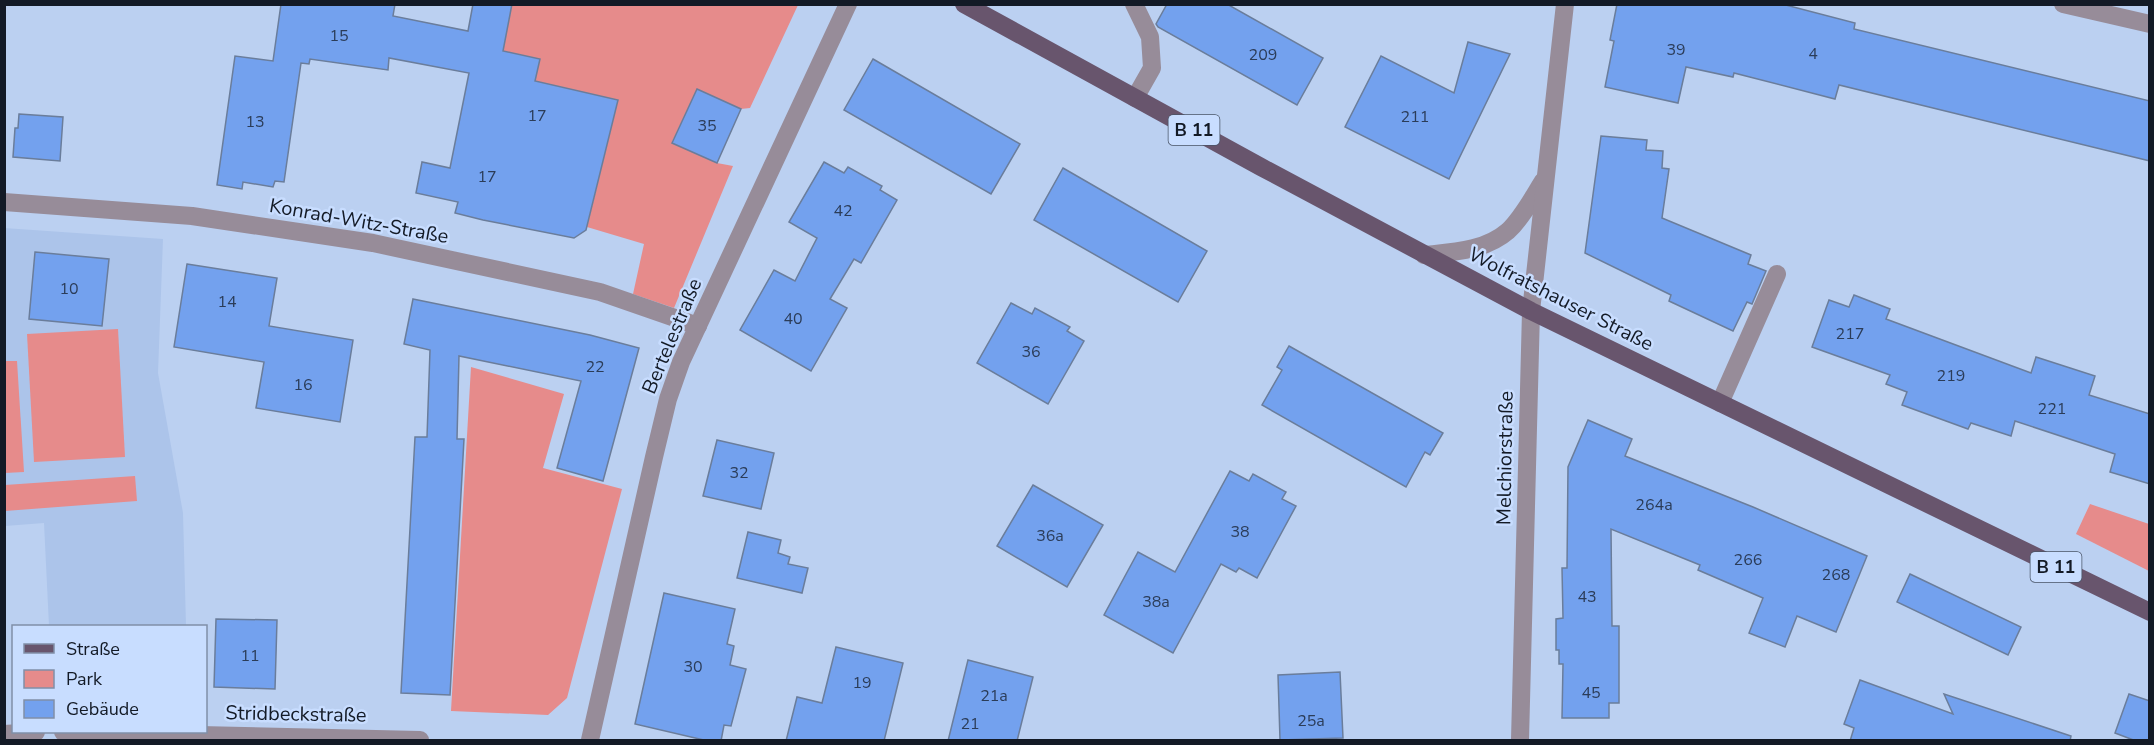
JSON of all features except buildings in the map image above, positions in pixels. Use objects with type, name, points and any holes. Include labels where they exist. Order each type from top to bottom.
[{"type":"main road","name":"Wolfratshauser Straße","points":[[964,4],[1531,311],[2150,612]]},
{"type":"street","name":"Bertelestraße","points":[[590,741],[668,399],[681,362],[848,4]]},
{"type":"street","points":[[1134,4],[1150,37],[1152,68],[1135,98]]},
{"type":"street","name":"Melchiorstraße","points":[[1520,741],[1531,311],[1565,4]]},
{"type":"street","points":[[2063,4],[2150,24]]},
{"type":"street","name":"Melchiorstraße","points":[[1424,255],[1461,251],[1490,244],[1509,230],[1546,177]]},
{"type":"street","name":"Konrad-Witz-Straße","points":[[4,202],[192,216],[374,243],[600,292],[698,326]]},
{"type":"street","points":[[1720,403],[1778,274]]},
{"type":"street","points":[[4,734],[20,733]]},
{"type":"street","name":"Stridbeckstraße","points":[[103,733],[420,741]]},
{"type":"shaded area","points":[[4,228],[163,239],[158,373],[183,513],[186,625],[49,625],[44,523],[5,526]]},
{"type":"green space","points":[[512,5],[798,5],[750,108],[741,109],[697,89],[672,142],[717,163],[733,166],[674,308],[633,294],[644,244],[587,227],[618,100],[535,81],[540,59],[503,51]]},
{"type":"green space","points":[[118,329],[125,457],[34,462],[27,334]]},
{"type":"green space","points":[[5,361],[17,361],[24,472],[5,473]]},
{"type":"green space","points":[[471,367],[564,394],[543,468],[622,489],[567,698],[548,715],[451,711]]},
{"type":"green space","points":[[135,476],[137,501],[5,511],[5,485]]},
{"type":"green space","points":[[2090,504],[2149,524],[2149,571],[2076,534]]}]
